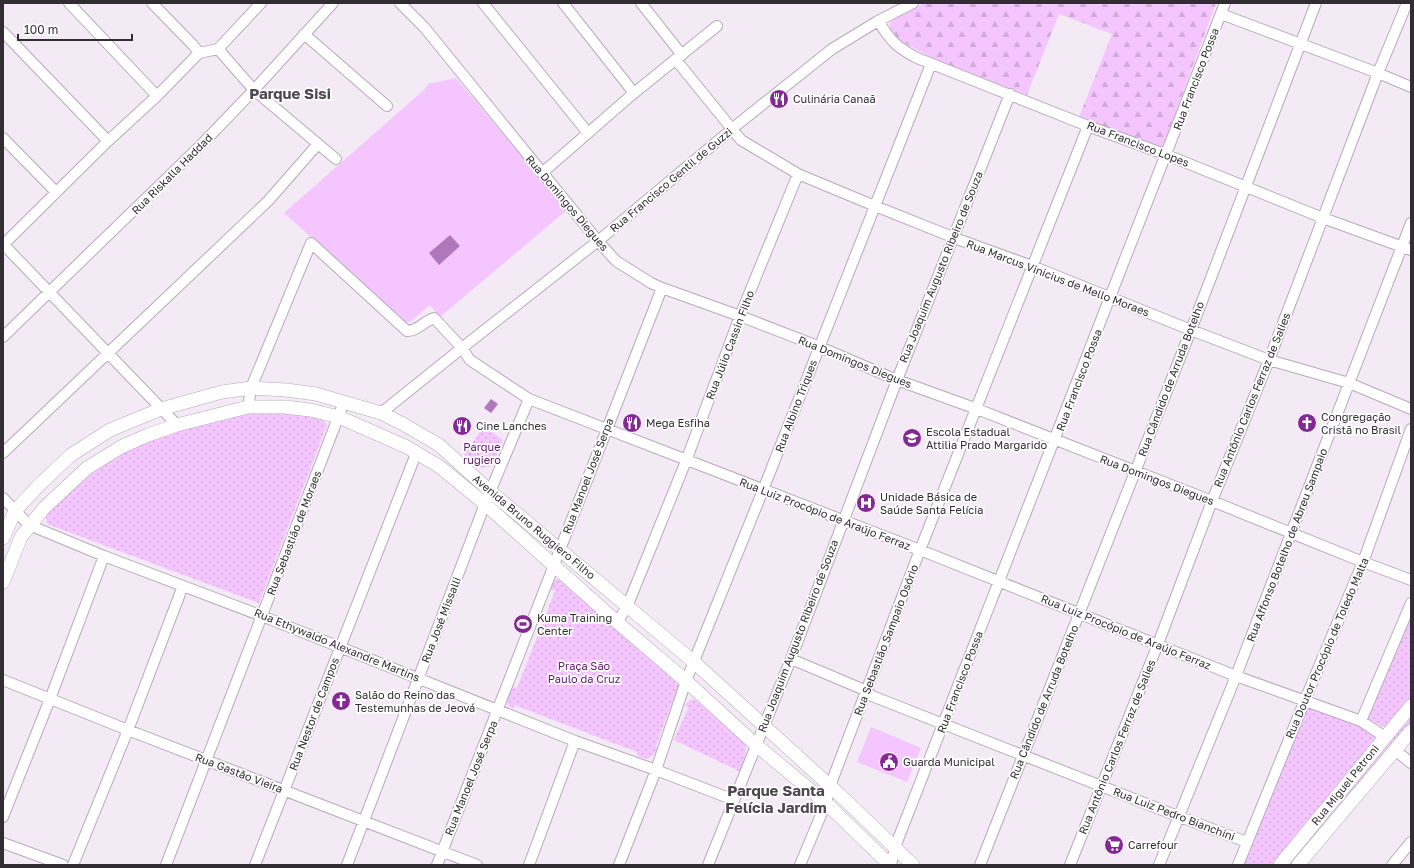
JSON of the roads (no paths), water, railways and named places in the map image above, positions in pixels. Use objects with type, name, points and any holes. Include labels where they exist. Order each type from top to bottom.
[{"type":"main road","name":"Avenida Bruno Ruggiero Filho","points":[[3,538],[15,510],[55,469],[77,451],[110,430],[161,409],[222,392],[251,388],[286,390],[316,394],[381,413],[440,446],[491,492],[695,663],[830,786],[913,865]]},
{"type":"main road","name":"Avenida Bruno Ruggiero Filho","points":[[3,582],[21,536],[29,525],[44,508],[87,468],[121,447],[148,435],[177,425],[248,407],[285,407],[310,410],[339,417],[416,452],[440,467],[485,504],[553,566],[686,681],[756,745],[826,803],[891,865]]},
{"type":"main road","name":"Rua Miguel Petroni","points":[[1280,865],[1411,706]]},
{"type":"main road","name":"Rua Miguel Petroni","points":[[1298,865],[1411,732]]},
{"type":"street","points":[[69,3],[157,96]]},
{"type":"street","points":[[152,3],[194,45],[199,53]]},
{"type":"street","points":[[177,425],[3,244],[108,141],[157,96],[199,53],[218,49],[261,3]]},
{"type":"street","name":"Rua Riskalla Haddad","points":[[3,337],[202,144],[254,90],[333,3]]},
{"type":"street","name":"Rua Domingos Diegues","points":[[400,3],[424,27],[598,242],[616,261],[651,283],[820,347],[897,380],[977,409],[1411,580]]},
{"type":"street","points":[[483,3],[588,132]]},
{"type":"street","points":[[563,3],[634,93]]},
{"type":"street","name":"Rua Marcus Vinicius de Mello Moraes","points":[[642,3],[679,57],[741,140],[798,174],[953,237],[1032,266],[1269,360],[1349,383],[1411,409]]},
{"type":"street","name":"Rua Francisco Gentil de Guzzi","points":[[381,413],[598,242],[732,129],[832,49],[878,21],[913,3]]},
{"type":"street","name":"Rua Francisco Possa","points":[[891,865],[895,847],[1167,155],[1225,3]]},
{"type":"street","name":"Rua Cândido de Arruda Botelho","points":[[980,865],[1191,330],[1316,3]]},
{"type":"street","name":"Rua Antônio Carlos Ferraz de Salies","points":[[1070,865],[1158,644],[1212,501],[1269,360],[1378,73],[1407,3]]},
{"type":"street","points":[[1221,14],[1378,73],[1411,87]]},
{"type":"street","name":"Rua Francisco Lopes","points":[[878,21],[891,41],[902,50],[931,64],[1246,186],[1323,218],[1406,248]]},
{"type":"street","points":[[542,173],[634,93],[717,26]]},
{"type":"street","points":[[3,32],[108,141]]},
{"type":"street","points":[[304,34],[387,106]]},
{"type":"street","points":[[218,49],[254,90],[336,159]]},
{"type":"street","name":"Rua Albino Triques","points":[[619,865],[656,770],[686,681],[695,663],[764,490],[931,64]]},
{"type":"street","name":"Rua Joaquim Augusto Ribeiro de Souza","points":[[708,865],[791,659],[897,380],[1010,94]]},
{"type":"street","name":"Rua Sebastião Sampaio Osório","points":[[800,865],[826,803],[830,786],[920,550],[1088,126]]},
{"type":"street","points":[[3,138],[56,192]]},
{"type":"street","points":[[3,453],[268,201],[318,144]]},
{"type":"street","name":"Rua Júlio Cassin Filho","points":[[617,622],[627,607],[686,460],[740,316],[798,174]]},
{"type":"street","name":"Rua Affonso Botelho de Abreu Sampaio","points":[[1159,865],[1180,817],[1236,676],[1349,383],[1406,248],[1411,223]]},
{"type":"street","name":"Rua Luiz Procópio de Araújo Ferraz","points":[[251,388],[311,243],[406,330],[412,331],[434,318],[462,348],[470,360],[529,399],[920,550],[1236,676],[1361,720],[1385,737]]},
{"type":"street","name":"Rua Manoel José Serpa","points":[[437,865],[662,288]]},
{"type":"street","points":[[248,407],[251,388]]},
{"type":"street","name":"Rua José Missalli","points":[[347,865],[485,504],[529,399]]},
{"type":"street","name":"Rua Sebastião de Moraes","points":[[166,865],[344,402]]},
{"type":"street","name":"Rua Doutor Procópio de Toledo Malta","points":[[1238,865],[1304,701],[1363,562],[1411,429]]},
{"type":"street","name":"Rua Nestor de Campos","points":[[255,865],[416,452]]},
{"type":"street","points":[[3,498],[29,525]]},
{"type":"street","name":"Rua Ethywaldo Alexandre Martins","points":[[29,525],[104,556],[262,616],[498,709],[575,741],[734,800]]},
{"type":"street","points":[[3,816],[50,699],[104,556]]},
{"type":"street","points":[[73,865],[128,730],[183,586]]},
{"type":"street","points":[[1361,720],[1411,603]]},
{"type":"street","name":"Rua Luiz Pedro Bianchini","points":[[791,659],[867,691],[872,696],[1247,842]]},
{"type":"street","name":"Rua Gastão Vieira","points":[[3,680],[477,865]]},
{"type":"street","points":[[529,865],[575,741]]},
{"type":"street","points":[[1395,750],[1411,763]]},
{"type":"street","points":[[1392,865],[1411,842]]},
{"type":"street","points":[[3,843],[63,865]]},
{"type":"place","name":"Culinária Canaã","points":[[779,99]]},
{"type":"place","name":"Mega Esfiha","points":[[632,423]]},
{"type":"place","name":"Congregação Cristã no Brasil","points":[[1307,423]]},
{"type":"place","name":"Cine Lanches","points":[[462,426]]},
{"type":"place","name":"Escola Estadual Attilia Prado Margarido","points":[[912,438]]},
{"type":"place","name":"Unidade Básica de Saúde Santa Felícia","points":[[866,503]]},
{"type":"place","name":"Kuma Training Center","points":[[523,624]]},
{"type":"place","name":"Salão do Reino das Testemunhas de Jeová","points":[[341,701]]},
{"type":"place","name":"Guarda Municipal","points":[[889,762]]},
{"type":"place","name":"Carrefour","points":[[1114,845]]},
{"type":"district","name":"Parque Sisi","points":[[290,94]]},
{"type":"district","name":"Parque Santa Felícia Jardim","points":[[776,800]]},
{"type":"park label","name":"Parque rugiero","points":[[482,453]]},
{"type":"park label","name":"Praça São Paulo da Cruz","points":[[584,672]]}]
